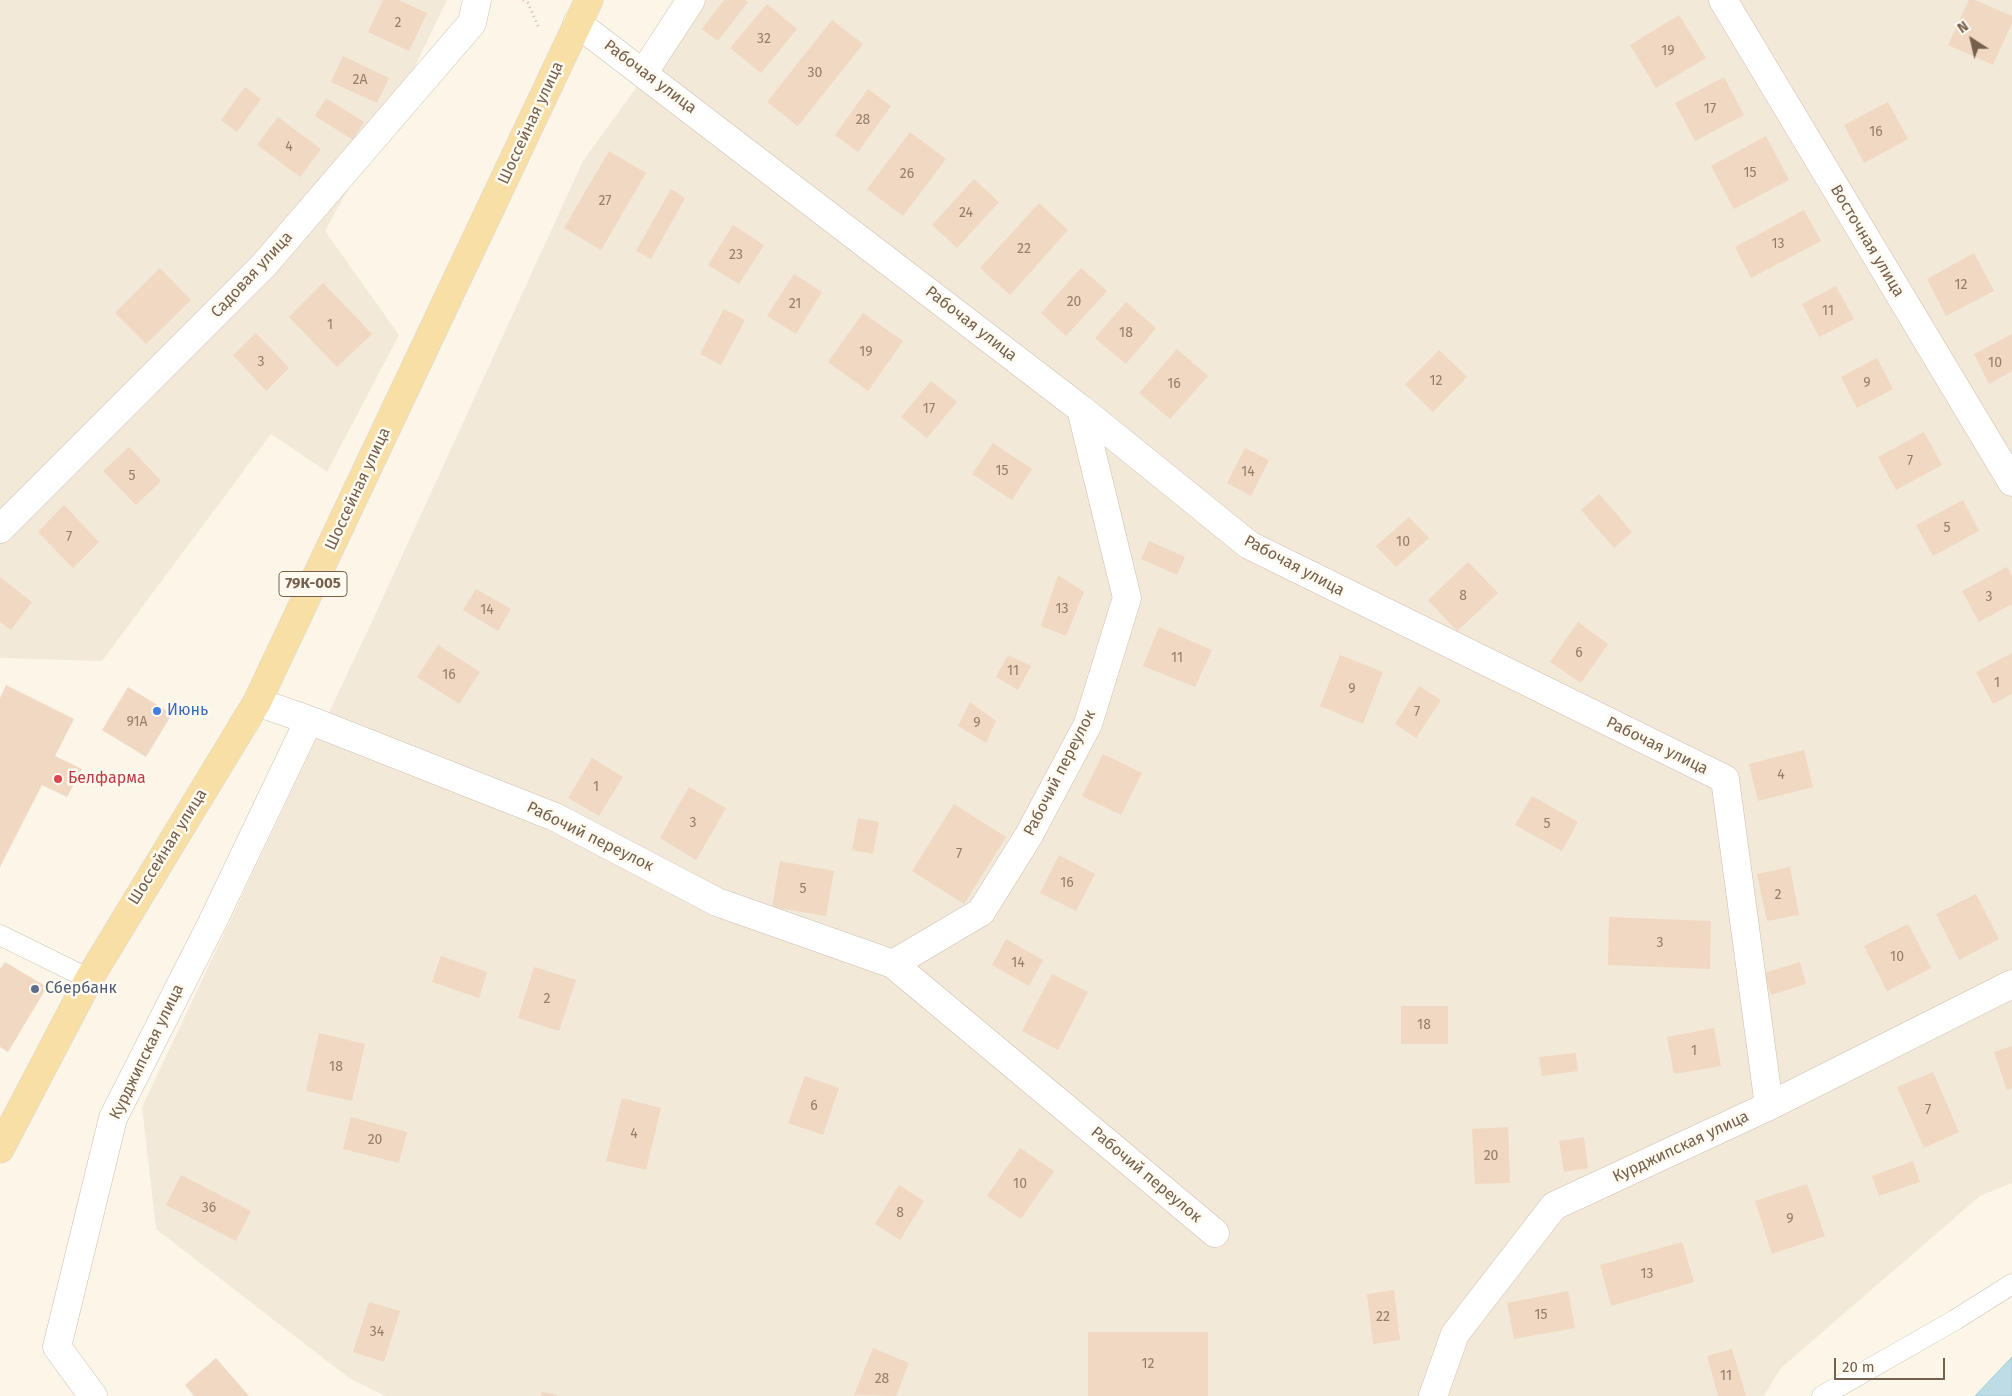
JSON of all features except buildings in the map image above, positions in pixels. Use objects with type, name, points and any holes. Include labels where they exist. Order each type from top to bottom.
[{"type":"main road","name":"Шоссейная улица","points":[[0,1149],[89,979],[257,702],[583,11]]},
{"type":"street","name":"Садовая улица","points":[[0,529],[264,265],[472,23],[477,0]]},
{"type":"street","points":[[644,72],[691,0]]},
{"type":"street","name":"Восточная улица","points":[[1723,0],[2012,482]]},
{"type":"street","name":"Рабочая улица","points":[[583,11],[644,72],[1081,409],[1249,545],[1725,779],[1769,1106]]},
{"type":"street","name":"Рабочий переулок","points":[[893,964],[981,912],[1029,835],[1088,724],[1127,598],[1081,409]]},
{"type":"street","name":"Рабочий переулок","points":[[257,702],[309,720],[555,817],[717,902],[893,964],[1215,1233]]},
{"type":"street","name":"Курджипская улица","points":[[93,1396],[57,1347],[113,1118],[212,923],[309,720]]},
{"type":"street","name":"Курджипская улица","points":[[1433,1396],[1455,1334],[1554,1206],[1769,1106],[2012,984]]},
{"type":"lane","points":[[0,935],[89,979]]},
{"type":"lane","points":[[1822,1396],[1955,1320],[2012,1284]]},
{"type":"shaded area","points":[[0,0],[447,0],[407,83],[325,231],[399,335],[327,472],[271,434],[102,661],[0,658]]},
{"type":"shaded area","points":[[700,0],[2012,0],[2012,1183],[1980,1196],[1781,1368],[1764,1396],[385,1396],[349,1378],[156,1229],[142,1107],[368,630],[583,161]]},
{"type":"water","points":[[2012,1357],[2012,1396],[1975,1396]]},
{"type":"place","name":"Июнь","points":[[157,711]]},
{"type":"place","name":"Белфарма","points":[[58,779]]},
{"type":"place","name":"Сбербанк","points":[[35,989]]}]
